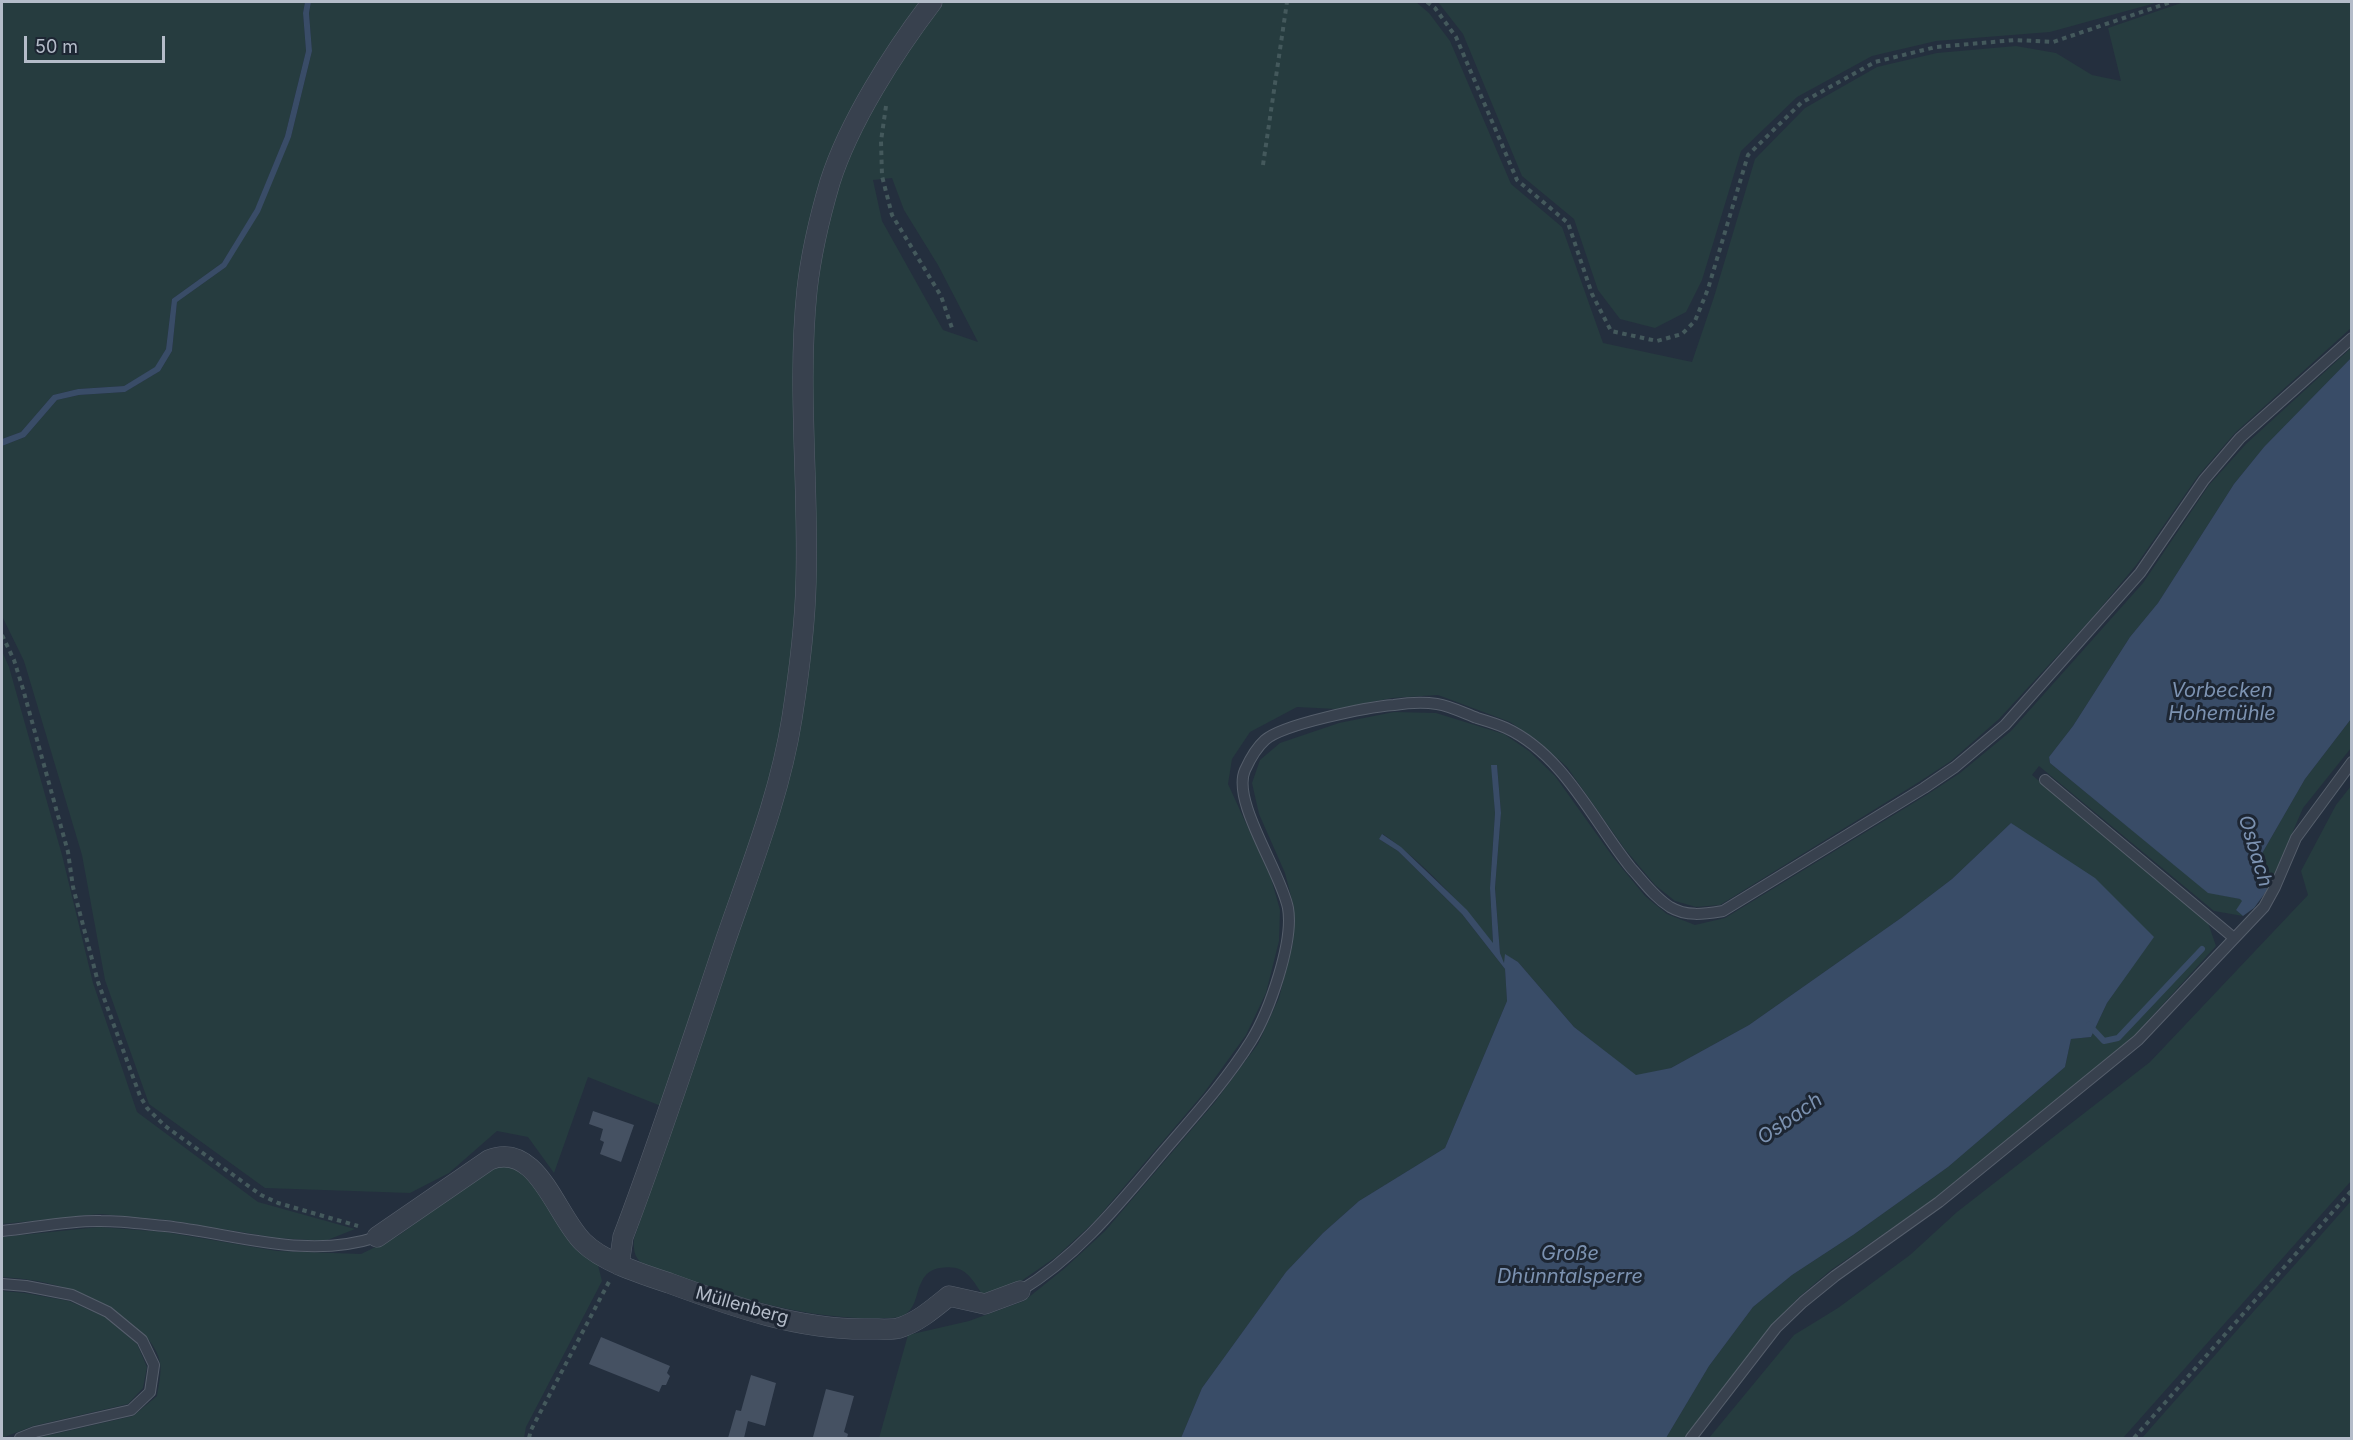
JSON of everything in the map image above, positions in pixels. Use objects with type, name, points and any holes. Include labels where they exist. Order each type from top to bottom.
[{"type":"street","points":[[619,1265],[623,1237],[771,804],[786,751],[792,720],[806,591],[803,365],[807,293],[830,182],[864,107],[913,27],[932,2]]},
{"type":"street","name":"Müllenberg","points":[[377,1237],[489,1160],[513,1156],[533,1171],[583,1242],[619,1265],[755,1312],[844,1330],[898,1328],[920,1318],[949,1296],[985,1305],[1020,1291]]},
{"type":"lane","points":[[1020,1291],[1052,1270],[1100,1226],[1210,1097],[1252,1040],[1273,995],[1287,942],[1289,910],[1278,875],[1243,794],[1243,774],[1253,754],[1267,738],[1304,722],[1393,705],[1437,704],[1507,728],[1533,745],[1561,771],[1619,852],[1657,896],[1671,908],[1696,916],[1723,911],[1924,788],[1955,767],[2005,725],[2140,573],[2204,480],[2240,438],[2352,338]]},
{"type":"lane","points":[[1691,1438],[1776,1328],[1803,1302],[1835,1276],[1939,1202],[2138,1040],[2264,907],[2296,838],[2352,762]]},
{"type":"lane","points":[[2045,780],[2234,938]]},
{"type":"lane","points":[[2,1231],[100,1221],[166,1226],[277,1245],[326,1248],[356,1244],[377,1237]]},
{"type":"lane","points":[[2,1284],[72,1295],[108,1312],[142,1340],[154,1365],[150,1392],[131,1410],[35,1432],[20,1438]]},
{"type":"path","points":[[1263,165],[1287,2]]},
{"type":"path","points":[[1427,2],[1435,8],[1456,38],[1517,180],[1568,223],[1592,294],[1611,331],[1657,341],[1682,334],[1695,321],[1708,289],[1748,155],[1801,102],[1875,62],[1936,47],[2015,40],[2053,42],[2171,2]]},
{"type":"path","points":[[887,96],[882,141],[882,176],[891,215],[941,296],[953,331]]},
{"type":"path","points":[[2,635],[14,660],[23,689],[68,852],[73,887],[98,982],[134,1080],[147,1108],[165,1126],[261,1195],[278,1203],[357,1226],[377,1237]]},
{"type":"path","points":[[2134,1438],[2352,1190]]},
{"type":"path","points":[[529,1438],[531,1430],[619,1265]]},
{"type":"green space","points":[[2,2],[305,2],[303,13],[306,51],[285,136],[255,210],[222,263],[172,299],[166,349],[156,367],[124,386],[78,389],[53,395],[21,432],[2,439]]},
{"type":"green space","points":[[311,2],[923,2],[808,237],[801,264],[797,582],[791,662],[779,746],[763,803],[661,1106],[588,1077],[554,1173],[528,1137],[497,1131],[449,1173],[410,1193],[265,1188],[149,1104],[105,980],[82,855],[24,661],[2,616],[2,446],[25,437],[57,400],[79,395],[125,392],[160,371],[172,351],[177,302],[226,267],[291,137],[312,51],[309,13]]},
{"type":"green space","points":[[940,2],[1416,2],[1429,13],[1450,41],[1511,184],[1562,227],[1603,343],[1692,362],[1755,159],[1805,108],[1877,67],[1937,53],[2016,46],[2056,53],[2092,75],[2121,81],[2108,28],[2184,2],[2351,2],[2351,328],[2235,433],[2198,476],[2137,564],[2093,617],[1999,719],[1951,761],[1720,905],[1696,907],[1675,901],[1655,885],[1624,848],[1567,767],[1537,740],[1510,722],[1438,695],[1392,698],[1336,709],[1297,707],[1250,732],[1232,759],[1228,784],[1271,878],[1280,910],[1279,941],[1266,993],[1246,1035],[1204,1093],[1095,1221],[1056,1257],[1014,1286],[984,1297],[971,1278],[962,1270],[949,1267],[940,1268],[925,1276],[913,1306],[902,1316],[854,1318],[823,1315],[763,1303],[646,1267],[639,1261],[634,1251],[634,1239],[792,763],[812,394],[813,323],[820,244],[850,152],[880,94]],"holes":[[[892,178],[904,210],[938,265],[978,342],[943,330],[882,221],[873,180]]]},
{"type":"green space","points":[[1438,2],[2159,2],[2050,32],[1936,41],[1872,56],[1797,97],[1741,151],[1702,280],[1686,312],[1655,328],[1620,319],[1598,290],[1574,219],[1522,176],[1463,34]]},
{"type":"green space","points":[[2351,348],[2351,358],[2264,447],[2234,484],[2158,603],[2130,637],[2073,726],[2049,757],[2050,763],[2208,892],[2243,901],[2236,910],[2243,916],[2214,911],[2039,766],[2032,775],[2207,920],[2216,946],[2134,1036],[1936,1198],[1831,1270],[1799,1297],[1773,1325],[1684,1438],[1666,1438],[1709,1366],[1753,1307],[1792,1275],[1853,1235],[1948,1167],[2065,1067],[2071,1039],[2091,1037],[2107,1003],[2153,937],[2011,823],[1952,879],[1901,918],[1749,1025],[1671,1068],[1636,1076],[1574,1027],[1518,962],[1505,955],[1505,966],[1500,953],[1495,888],[1501,813],[1497,765],[1492,765],[1495,813],[1490,888],[1493,944],[1428,871],[1383,834],[1379,839],[1398,851],[1462,914],[1505,969],[1507,1001],[1445,1148],[1359,1201],[1323,1233],[1286,1272],[1202,1388],[1181,1438],[879,1438],[908,1335],[969,1321],[1024,1301],[1065,1268],[1105,1231],[1215,1102],[1258,1044],[1279,998],[1293,943],[1294,908],[1285,873],[1259,814],[1252,783],[1260,760],[1280,743],[1339,723],[1394,712],[1436,713],[1504,734],[1529,751],[1555,776],[1613,857],[1645,896],[1667,914],[1695,925],[1725,918],[1928,794],[1960,773],[2011,731],[2143,583],[2209,485],[2246,444]]},
{"type":"green space","points":[[2,651],[9,667],[62,855],[93,983],[137,1112],[258,1202],[355,1229],[325,1241],[278,1238],[167,1220],[100,1214],[2,1224]]},
{"type":"green space","points":[[2351,719],[2351,748],[2303,808],[2268,889],[2256,879],[2260,857],[2305,779]]},
{"type":"green space","points":[[2351,786],[2351,1181],[2123,1438],[1709,1438],[1794,1335],[1838,1308],[1910,1255],[1957,1212],[2150,1062],[2308,895],[2301,871],[2336,805]]},
{"type":"green space","points":[[494,1166],[516,1167],[534,1184],[597,1261],[602,1281],[526,1427],[524,1438],[37,1438],[133,1416],[157,1396],[160,1363],[156,1351],[145,1336],[117,1312],[102,1303],[54,1285],[2,1277],[2,1237],[99,1227],[165,1232],[277,1251],[361,1254],[398,1236]]},
{"type":"green space","points":[[2351,1201],[2351,1438],[2142,1438]]},
{"type":"green space","points":[[2,1291],[69,1301],[105,1317],[137,1344],[147,1367],[143,1388],[128,1404],[33,1426],[2,1438]]},
{"type":"water","points":[[305,2],[311,2],[309,13],[312,51],[291,137],[260,212],[226,267],[177,302],[172,351],[160,371],[125,392],[79,395],[57,400],[25,437],[2,446],[2,439],[21,432],[53,395],[78,389],[124,386],[155,367],[166,349],[172,299],[222,263],[255,209],[285,136],[306,51],[303,13]]},
{"type":"water","name":"Vorbecken Hohemühle","points":[[2351,358],[2351,719],[2305,779],[2260,857],[2256,879],[2268,889],[2254,908],[2243,916],[2236,910],[2242,901],[2240,899],[2208,893],[2050,763],[2049,757],[2073,726],[2130,637],[2158,603],[2234,484],[2264,447]]},
{"type":"water","name":"Große Dhünntalsperre","points":[[1491,765],[1497,765],[1501,813],[1495,888],[1500,953],[1504,963],[1505,954],[1518,962],[1574,1027],[1636,1075],[1671,1068],[1749,1025],[1901,918],[1952,879],[2011,823],[2095,878],[2154,937],[2107,1003],[2091,1037],[2071,1039],[2065,1067],[1948,1167],[1853,1235],[1792,1275],[1753,1307],[1709,1366],[1666,1438],[1181,1438],[1202,1388],[1286,1272],[1323,1233],[1359,1201],[1445,1148],[1507,1001],[1505,969],[1462,914],[1398,851],[1379,839],[1382,834],[1401,847],[1467,910],[1493,943],[1490,888],[1495,813]]},
{"type":"building","points":[[593,1111],[634,1125],[621,1162],[600,1154],[604,1142],[600,1140],[603,1129],[589,1124]]},
{"type":"building","points":[[601,1337],[670,1366],[667,1373],[670,1376],[666,1385],[662,1385],[659,1392],[589,1364]]},
{"type":"building","points":[[751,1375],[776,1383],[765,1426],[748,1421],[744,1438],[728,1438],[736,1410],[741,1411]]},
{"type":"building","points":[[826,1389],[854,1396],[844,1432],[848,1434],[847,1438],[813,1437]]},
{"type":"waterway","name":"Osbach","points":[[2089,1025],[2104,1041],[2118,1038],[2202,949]]}]
